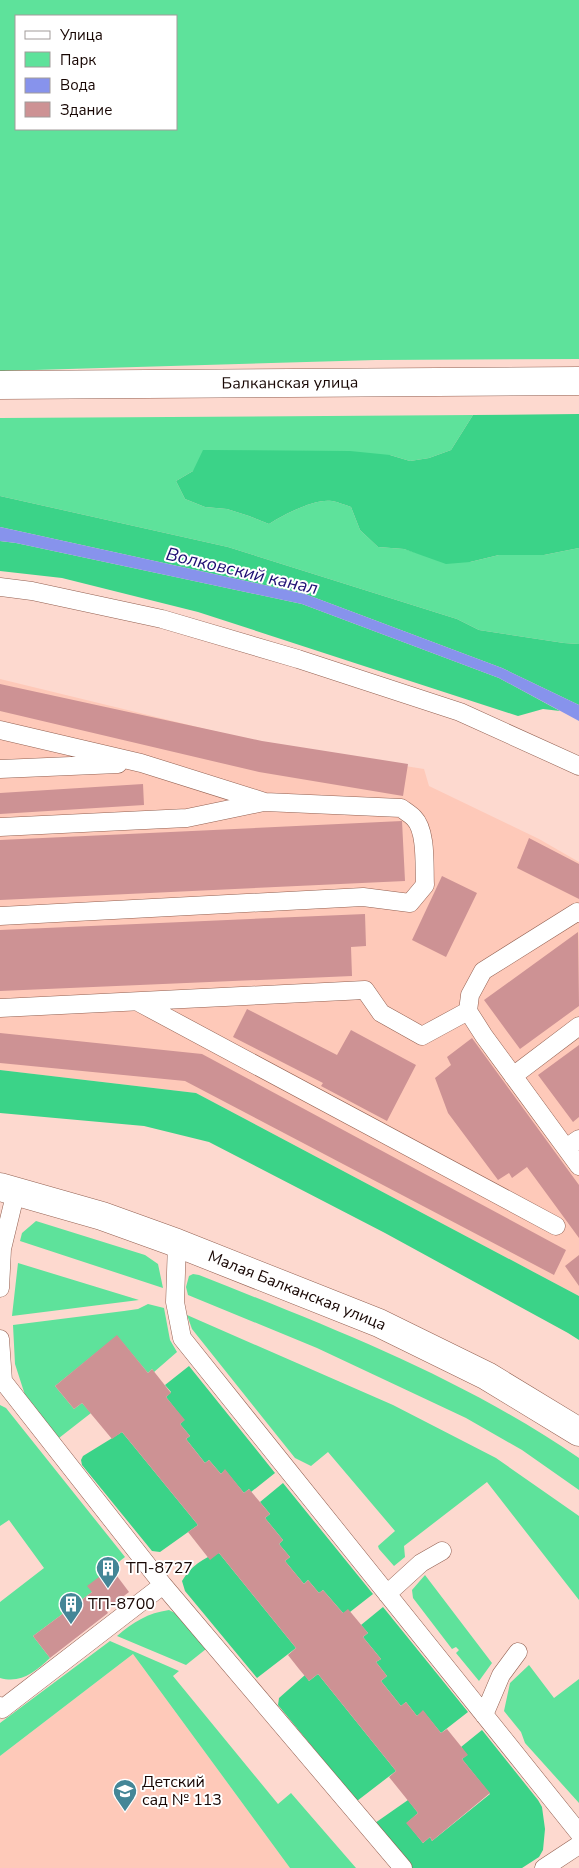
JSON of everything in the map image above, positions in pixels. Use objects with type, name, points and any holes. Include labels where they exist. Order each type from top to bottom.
[{"type":"street","name":"Балканская улица","points":[[0,385],[579,381]]},
{"type":"street","name":"Малая Балканская улица","points":[[8,1189],[102,1216],[177,1243],[371,1320],[430,1346],[487,1376],[579,1432]]},
{"type":"lane","points":[[0,587],[32,591],[162,619],[298,659],[460,712],[579,766]]},
{"type":"lane","points":[[0,730],[141,762],[265,802]]},
{"type":"lane","points":[[0,769],[141,762]]},
{"type":"lane","points":[[0,827],[187,818],[265,802],[401,808],[415,818],[420,827],[424,851],[425,885],[410,903],[363,898],[0,916]]},
{"type":"lane","points":[[579,913],[577,912],[483,971],[470,995],[468,1011],[513,1076],[573,1144],[579,1166]]},
{"type":"lane","points":[[0,1008],[365,990],[381,1013],[422,1036],[468,1011]]},
{"type":"lane","points":[[139,1002],[556,1226]]},
{"type":"lane","points":[[513,1076],[579,1026]]},
{"type":"lane","points":[[0,1288],[8,1189]]},
{"type":"lane","points":[[177,1243],[175,1302],[182,1338],[579,1833]]},
{"type":"lane","points":[[0,1339],[2,1382],[163,1585],[403,1868]]},
{"type":"lane","points":[[387,1594],[421,1563],[442,1551]]},
{"type":"lane","points":[[1,1709],[163,1585]]},
{"type":"lane","points":[[484,1715],[501,1675],[518,1652]]},
{"type":"lane","points":[[544,1868],[579,1845]]},
{"type":"shaded area","points":[[0,679],[267,744],[424,769],[429,786],[539,839],[579,862],[579,1296],[196,1093],[0,1070]]},
{"type":"shaded area","name":"Детский сад № 113","points":[[133,1654],[290,1868],[0,1868],[0,1756]]},
{"type":"green space","points":[[0,0],[579,0],[579,359],[376,360],[0,371]]},
{"type":"green space","points":[[579,414],[579,548],[544,555],[499,555],[470,562],[446,564],[404,549],[378,547],[360,530],[351,507],[339,503],[332,501],[317,502],[291,512],[269,524],[227,509],[205,507],[185,499],[176,481],[193,471],[203,450],[350,451],[390,455],[410,461],[429,458],[451,450],[473,415]]},
{"type":"green space","points":[[473,415],[451,450],[429,458],[410,461],[390,455],[193,471],[176,481],[185,499],[205,507],[227,509],[269,524],[291,512],[317,502],[337,502],[351,507],[360,530],[378,547],[404,549],[424,555],[470,562],[499,555],[544,555],[579,548],[579,644],[479,630],[457,619],[228,547],[0,496],[0,418]]},
{"type":"green space","points":[[0,496],[228,547],[457,619],[479,630],[579,644],[579,705],[502,668],[305,594],[0,527]]},
{"type":"green space","points":[[0,541],[302,604],[499,678],[560,711],[543,709],[518,716],[198,612],[62,578],[0,571]]},
{"type":"green space","points":[[0,1070],[196,1093],[579,1296],[579,1340],[385,1233],[209,1142],[144,1126],[0,1113]]},
{"type":"green space","points":[[36,1221],[145,1255],[158,1264],[163,1288],[20,1241],[22,1233]]},
{"type":"green space","points":[[18,1263],[139,1300],[12,1316]]},
{"type":"green space","points":[[193,1274],[297,1314],[395,1356],[489,1403],[535,1429],[579,1458],[579,1490],[522,1450],[466,1418],[317,1348],[188,1295],[186,1287],[189,1276]]},
{"type":"green space","points":[[148,1304],[164,1308],[170,1340],[177,1352],[154,1372],[152,1369],[148,1373],[117,1336],[55,1386],[74,1409],[82,1403],[91,1413],[59,1438],[25,1395],[15,1364],[13,1325],[138,1309]]},
{"type":"green space","points":[[187,1315],[393,1405],[496,1458],[579,1516],[579,1600],[487,1482],[404,1546],[405,1557],[394,1566],[378,1546],[395,1531],[328,1452],[311,1466],[295,1458],[192,1329]]},
{"type":"green space","points":[[189,1366],[275,1473],[251,1492],[249,1489],[244,1493],[225,1470],[221,1474],[209,1460],[205,1463],[186,1439],[190,1436],[180,1424],[184,1420],[166,1397],[171,1392],[165,1385]]},
{"type":"green space","points":[[0,1405],[6,1408],[125,1557],[111,1568],[92,1592],[33,1636],[50,1658],[33,1672],[15,1679],[0,1678],[0,1602],[44,1568],[9,1520],[0,1526]]},
{"type":"green space","points":[[122,1432],[198,1525],[160,1552],[152,1551],[82,1465],[81,1460],[83,1456]]},
{"type":"green space","points":[[283,1483],[373,1594],[350,1612],[343,1613],[323,1590],[319,1593],[308,1580],[304,1584],[285,1561],[290,1557],[279,1544],[283,1540],[265,1518],[270,1514],[260,1502]]},
{"type":"green space","points":[[219,1553],[296,1648],[257,1678],[185,1591],[182,1581],[189,1571],[208,1557]]},
{"type":"green space","points":[[425,1575],[492,1663],[479,1681],[456,1653],[459,1650],[456,1647],[452,1649],[413,1598],[412,1590]]},
{"type":"green space","points":[[383,1607],[468,1712],[441,1733],[423,1711],[417,1716],[406,1702],[401,1706],[381,1681],[387,1676],[376,1662],[381,1659],[363,1637],[368,1633],[361,1625]]},
{"type":"green space","points":[[169,1610],[175,1613],[206,1649],[186,1665],[117,1636],[141,1619],[154,1613]]},
{"type":"green space","points":[[110,1641],[179,1671],[173,1676],[278,1804],[291,1793],[356,1868],[290,1868],[133,1654],[0,1756],[0,1723]]},
{"type":"green space","points":[[529,1665],[554,1698],[579,1679],[579,1803],[525,1743],[521,1732],[504,1711],[510,1683]]},
{"type":"green space","points":[[318,1674],[396,1771],[357,1801],[278,1705],[279,1698],[305,1675],[309,1681]]},
{"type":"green space","points":[[482,1730],[542,1807],[545,1829],[543,1850],[539,1857],[522,1868],[412,1868],[375,1823],[408,1800],[418,1813],[407,1823],[423,1843],[430,1837],[432,1841],[490,1794],[462,1759],[467,1755],[461,1747]]},
{"type":"water","points":[[0,527],[305,594],[502,668],[579,705],[579,721],[499,678],[302,604],[0,541]]},
{"type":"building","points":[[0,684],[262,741],[408,764],[403,796],[259,772],[0,711]]},
{"type":"building","points":[[143,784],[144,805],[0,814],[0,793]]},
{"type":"building","points":[[402,821],[405,881],[0,900],[0,840]]},
{"type":"building","points":[[529,838],[579,864],[579,899],[517,868]]},
{"type":"building","points":[[442,876],[477,893],[446,957],[412,940]]},
{"type":"building","points":[[365,914],[366,946],[351,947],[352,976],[0,991],[0,930]]},
{"type":"building","points":[[578,932],[579,1006],[520,1049],[484,1000]]},
{"type":"building","points":[[247,1009],[337,1055],[351,1030],[416,1065],[387,1121],[321,1086],[323,1083],[233,1037]]},
{"type":"building","points":[[0,1033],[202,1054],[566,1250],[554,1275],[185,1081],[0,1063]]},
{"type":"building","points":[[472,1038],[579,1185],[579,1238],[527,1167],[512,1178],[509,1173],[498,1180],[448,1113],[435,1078],[451,1065],[447,1057]]},
{"type":"building","points":[[579,1045],[579,1117],[573,1122],[538,1075]]},
{"type":"building","points":[[579,1255],[579,1286],[565,1266]]},
{"type":"building","points":[[117,1335],[148,1373],[152,1369],[171,1393],[166,1397],[185,1420],[180,1424],[190,1436],[186,1439],[205,1463],[209,1460],[221,1474],[225,1469],[244,1493],[249,1489],[270,1514],[265,1518],[283,1540],[279,1544],[290,1557],[285,1561],[304,1584],[308,1580],[319,1593],[323,1590],[343,1613],[348,1609],[368,1633],[363,1637],[381,1659],[376,1662],[387,1676],[381,1681],[401,1706],[406,1702],[417,1716],[423,1710],[441,1733],[447,1729],[468,1755],[462,1759],[490,1793],[432,1841],[430,1837],[423,1843],[406,1823],[418,1813],[389,1777],[396,1771],[318,1674],[309,1681],[299,1669],[288,1655],[296,1648],[219,1553],[210,1560],[188,1532],[198,1525],[122,1432],[112,1439],[82,1403],[74,1409],[55,1386]]},
{"type":"building","name":"ТП-8700","points":[[111,1568],[129,1592],[106,1610],[108,1613],[50,1658],[33,1636],[92,1592],[87,1586]]},
{"type":"place","name":"ТП-8727","points":[[108,1589]]},
{"type":"place","name":"ТП-8700","points":[[71,1625]]},
{"type":"place","name":"Детский сад № 113","points":[[125,1812]]},
{"type":"water label","name":"Волковский канал","points":[[242,571]]}]
